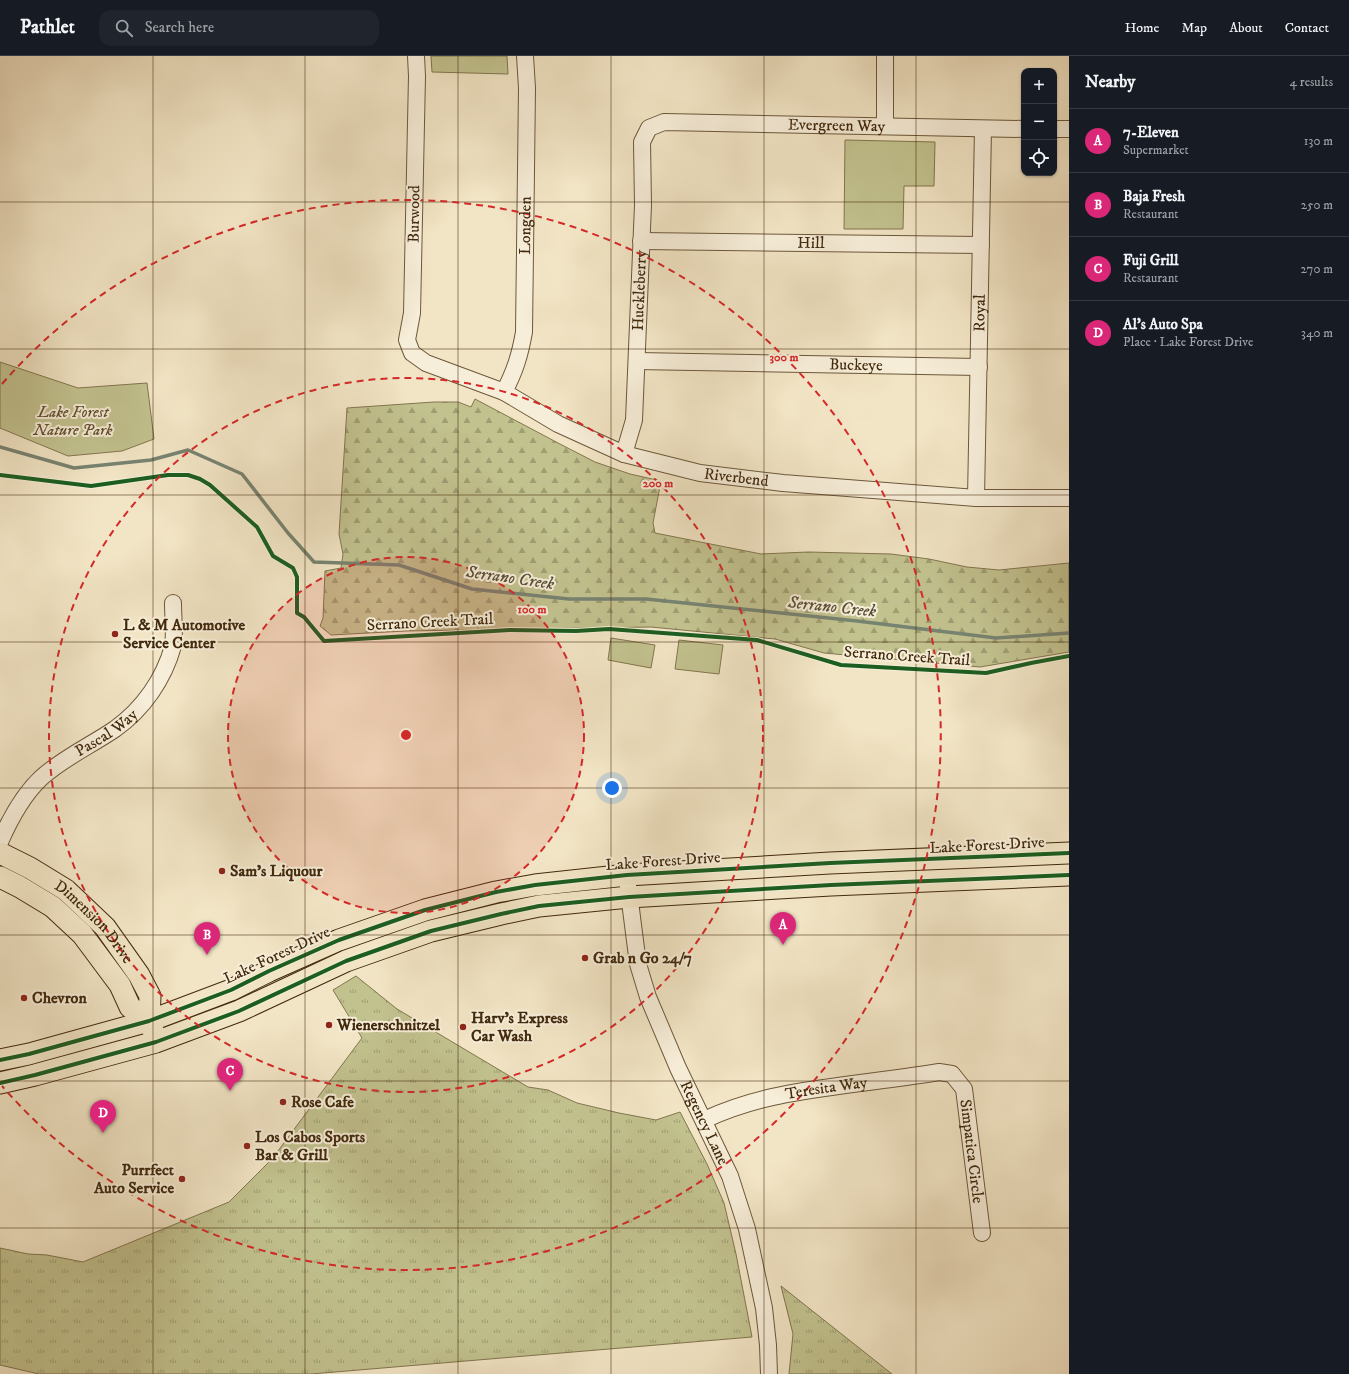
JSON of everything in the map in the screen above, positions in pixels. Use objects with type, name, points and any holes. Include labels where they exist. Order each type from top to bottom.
[{"type":"main road","name":"Dimension Drive","points":[[0,853],[30,868],[66,890],[105,927],[139,975],[150,996],[149,1021],[156,1042]]},
{"type":"main road","name":"Lake Forest Drive","points":[[0,1060],[29,1054],[149,1021],[231,990],[339,940],[425,910],[535,884],[627,875],[830,863],[1069,853]]},
{"type":"main road","name":"Lake Forest Drive","points":[[0,1083],[156,1042],[238,1011],[346,961],[431,931],[539,906],[629,896],[831,885],[1069,875]]},
{"type":"main road","name":"Dimension Drive","points":[[0,877],[53,907],[82,934],[120,985],[130,1007],[149,1021]]},
{"type":"street","name":"Burwood","points":[[416,56],[417,76],[412,313],[407,340],[412,354],[426,363]]},
{"type":"street","name":"Longden","points":[[504,392],[514,373],[524,332],[527,88],[525,56]]},
{"type":"street","points":[[884,126],[885,56]]},
{"type":"street","name":"Evergreen Way","points":[[650,128],[664,122],[1021,129]]},
{"type":"street","name":"Huckleberry","points":[[624,454],[634,420],[638,361],[643,205],[642,142],[650,128]]},
{"type":"street","name":"Royal","points":[[976,498],[983,129]]},
{"type":"street","points":[[1057,129],[1069,129]]},
{"type":"street","name":"Hill","points":[[641,241],[981,245]]},
{"type":"street","name":"Buckeye","points":[[638,361],[979,367]]},
{"type":"street","name":"Riverbend","points":[[426,363],[504,392],[558,424],[624,454],[700,473],[783,483],[976,498],[1069,498]]},
{"type":"street","name":"Pascal Way","points":[[0,842],[8,823],[17,808],[40,779],[65,759],[115,729],[134,713],[153,691],[164,670],[173,644],[173,603]]},
{"type":"street","name":"Regency Lane","points":[[627,875],[638,964],[648,997],[673,1056],[730,1176],[747,1229],[764,1308],[769,1374]]},
{"type":"street","name":"Teresita Way","points":[[704,1120],[749,1102],[788,1093],[939,1072],[952,1074]]},
{"type":"street","name":"Simpatica Circle","points":[[952,1074],[964,1088],[982,1233]]},
{"type":"green space","points":[[431,56],[507,56],[508,74],[432,72]]},
{"type":"green space","points":[[845,140],[935,142],[934,186],[904,186],[903,229],[844,229]]},
{"type":"green space","name":"Lake Forest Nature Park","points":[[0,362],[78,388],[147,383],[154,439],[122,451],[68,456],[0,428]]},
{"type":"green space","points":[[475,399],[595,462],[630,474],[661,481],[653,523],[655,533],[761,554],[808,552],[891,554],[929,559],[967,567],[999,570],[1069,563],[1069,652],[980,667],[824,653],[775,639],[651,627],[406,631],[331,635],[320,626],[323,618],[325,571],[341,568],[343,554],[339,534],[347,408],[434,402],[458,402],[471,407]]},
{"type":"green space","points":[[611,638],[655,645],[651,668],[608,660]]},
{"type":"green space","points":[[679,640],[723,645],[719,674],[675,669]]},
{"type":"green space","points":[[356,976],[397,1009],[528,1087],[548,1090],[577,1103],[656,1120],[680,1112],[707,1164],[724,1203],[736,1254],[752,1337],[311,1374],[39,1374],[0,1365],[0,1248],[28,1254],[47,1255],[83,1262],[229,1202],[272,1159],[362,1038],[333,990]]},
{"type":"green space","points":[[781,1286],[892,1374],[789,1374],[793,1334]]},
{"type":"waterway","name":"Serrano Creek","points":[[0,447],[74,468],[151,460],[188,450],[242,474],[288,533],[314,562],[399,565],[472,589],[569,599],[646,599],[857,621],[996,638],[1069,633]]},
{"type":"cycle path","name":"Serrano Creek Trail","points":[[0,475],[91,486],[168,475],[188,475],[200,479],[210,485],[257,527],[273,556],[293,568],[297,577],[297,613],[304,617],[324,641],[510,630],[576,631],[609,629],[757,640],[841,665],[986,673],[1069,656]]},
{"type":"cycle path","points":[[0,1060],[29,1054],[149,1021],[231,990],[269,971],[339,940],[425,910],[496,892],[535,885],[627,875],[830,863],[1069,853]]},
{"type":"cycle path","points":[[0,1083],[156,1042],[239,1011],[346,961],[431,931],[539,906],[629,897],[831,885],[1069,875]]},
{"type":"place","name":"L & M Automotive Service Center","points":[[115,634]]},
{"type":"place","name":"Sam's Liquour","points":[[222,871]]},
{"type":"place","name":"7-Eleven","points":[[783,945]]},
{"type":"place","name":"Baja Fresh","points":[[207,955]]},
{"type":"place","name":"Grab n Go 24/7","points":[[585,958]]},
{"type":"place","name":"Chevron","points":[[24,998]]},
{"type":"place","name":"Wienerschnitzel","points":[[329,1025]]},
{"type":"place","name":"Harv's Express Car Wash","points":[[463,1027]]},
{"type":"place","name":"Fuji Grill","points":[[230,1091]]},
{"type":"place","name":"Rose Cafe","points":[[283,1102]]},
{"type":"place","name":"Al's Auto Spa","points":[[103,1133]]},
{"type":"place","name":"Los Cabos Sports Bar & Grill","points":[[247,1146]]},
{"type":"place","name":"Purrfect Auto Service","points":[[182,1179]]}]
